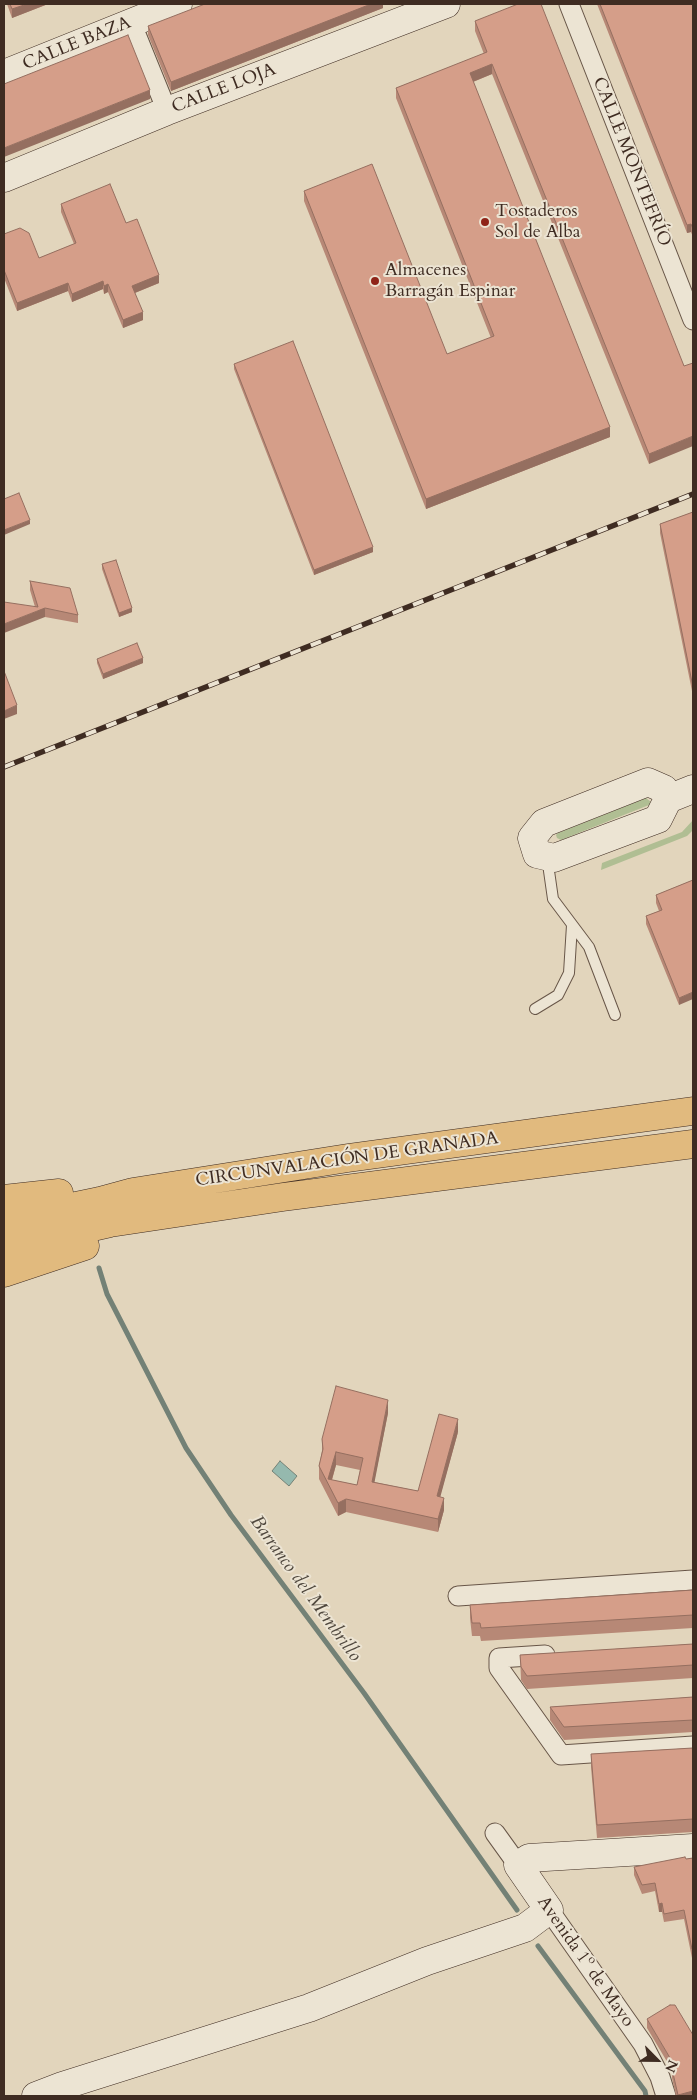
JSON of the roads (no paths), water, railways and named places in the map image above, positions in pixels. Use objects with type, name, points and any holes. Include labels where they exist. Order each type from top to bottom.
[{"type":"highway","name":"CIRCUNVALACIÓN DE GRANADA","points":[[4,1221],[133,1192],[348,1158],[693,1111]]},
{"type":"highway","name":"CIRCUNVALACIÓN DE GRANADA","points":[[4,1246],[110,1223],[323,1191],[693,1144]]},
{"type":"highway","points":[[4,1200],[97,1188],[133,1192]]},
{"type":"highway","points":[[4,1273],[79,1247],[127,1235],[283,1209],[323,1191]]},
{"type":"street","name":"CALLE BAZA","points":[[4,74],[178,4]]},
{"type":"street","name":"CALLE LOJA","points":[[4,178],[400,12],[446,4]]},
{"type":"street","name":"CALLE MONTEFRÍO","points":[[568,4],[693,320]]},
{"type":"street","points":[[131,22],[167,111]]},
{"type":"street","points":[[693,777],[666,794],[658,819],[554,858],[537,854],[532,838],[544,823],[648,782],[666,794],[693,789]]},
{"type":"street","points":[[458,1596],[693,1580]]},
{"type":"street","points":[[567,1653],[499,1658],[499,1668],[561,1755],[693,1746]]},
{"type":"street","name":"Avenida 1º de Mayo","points":[[495,1833],[643,2044],[660,2076],[666,2096]]},
{"type":"street","points":[[518,1865],[529,1858],[693,1848]]},
{"type":"street","points":[[36,2096],[62,2086],[309,2008],[427,1961],[524,1928],[549,1910]]},
{"type":"lane","points":[[546,856],[553,900],[588,947],[615,1015]]},
{"type":"lane","points":[[535,1009],[558,995],[569,973],[572,925]]},
{"type":"water","points":[[280,1461],[297,1476],[289,1486],[272,1471]]},
{"type":"waterway","name":"Barranco del Membrillo","points":[[99,1268],[107,1294],[186,1448],[231,1515],[364,1693],[517,1910]]},
{"type":"waterway","name":"Barranco del Membrillo","points":[[538,1946],[645,2091],[646,2096]]},
{"type":"railway","points":[[4,767],[693,494]]},
{"type":"place","name":"Tostaderos Sol de Alba","points":[[485,222]]},
{"type":"place","name":"Almacenes Barragán Espinar","points":[[375,281]]}]
